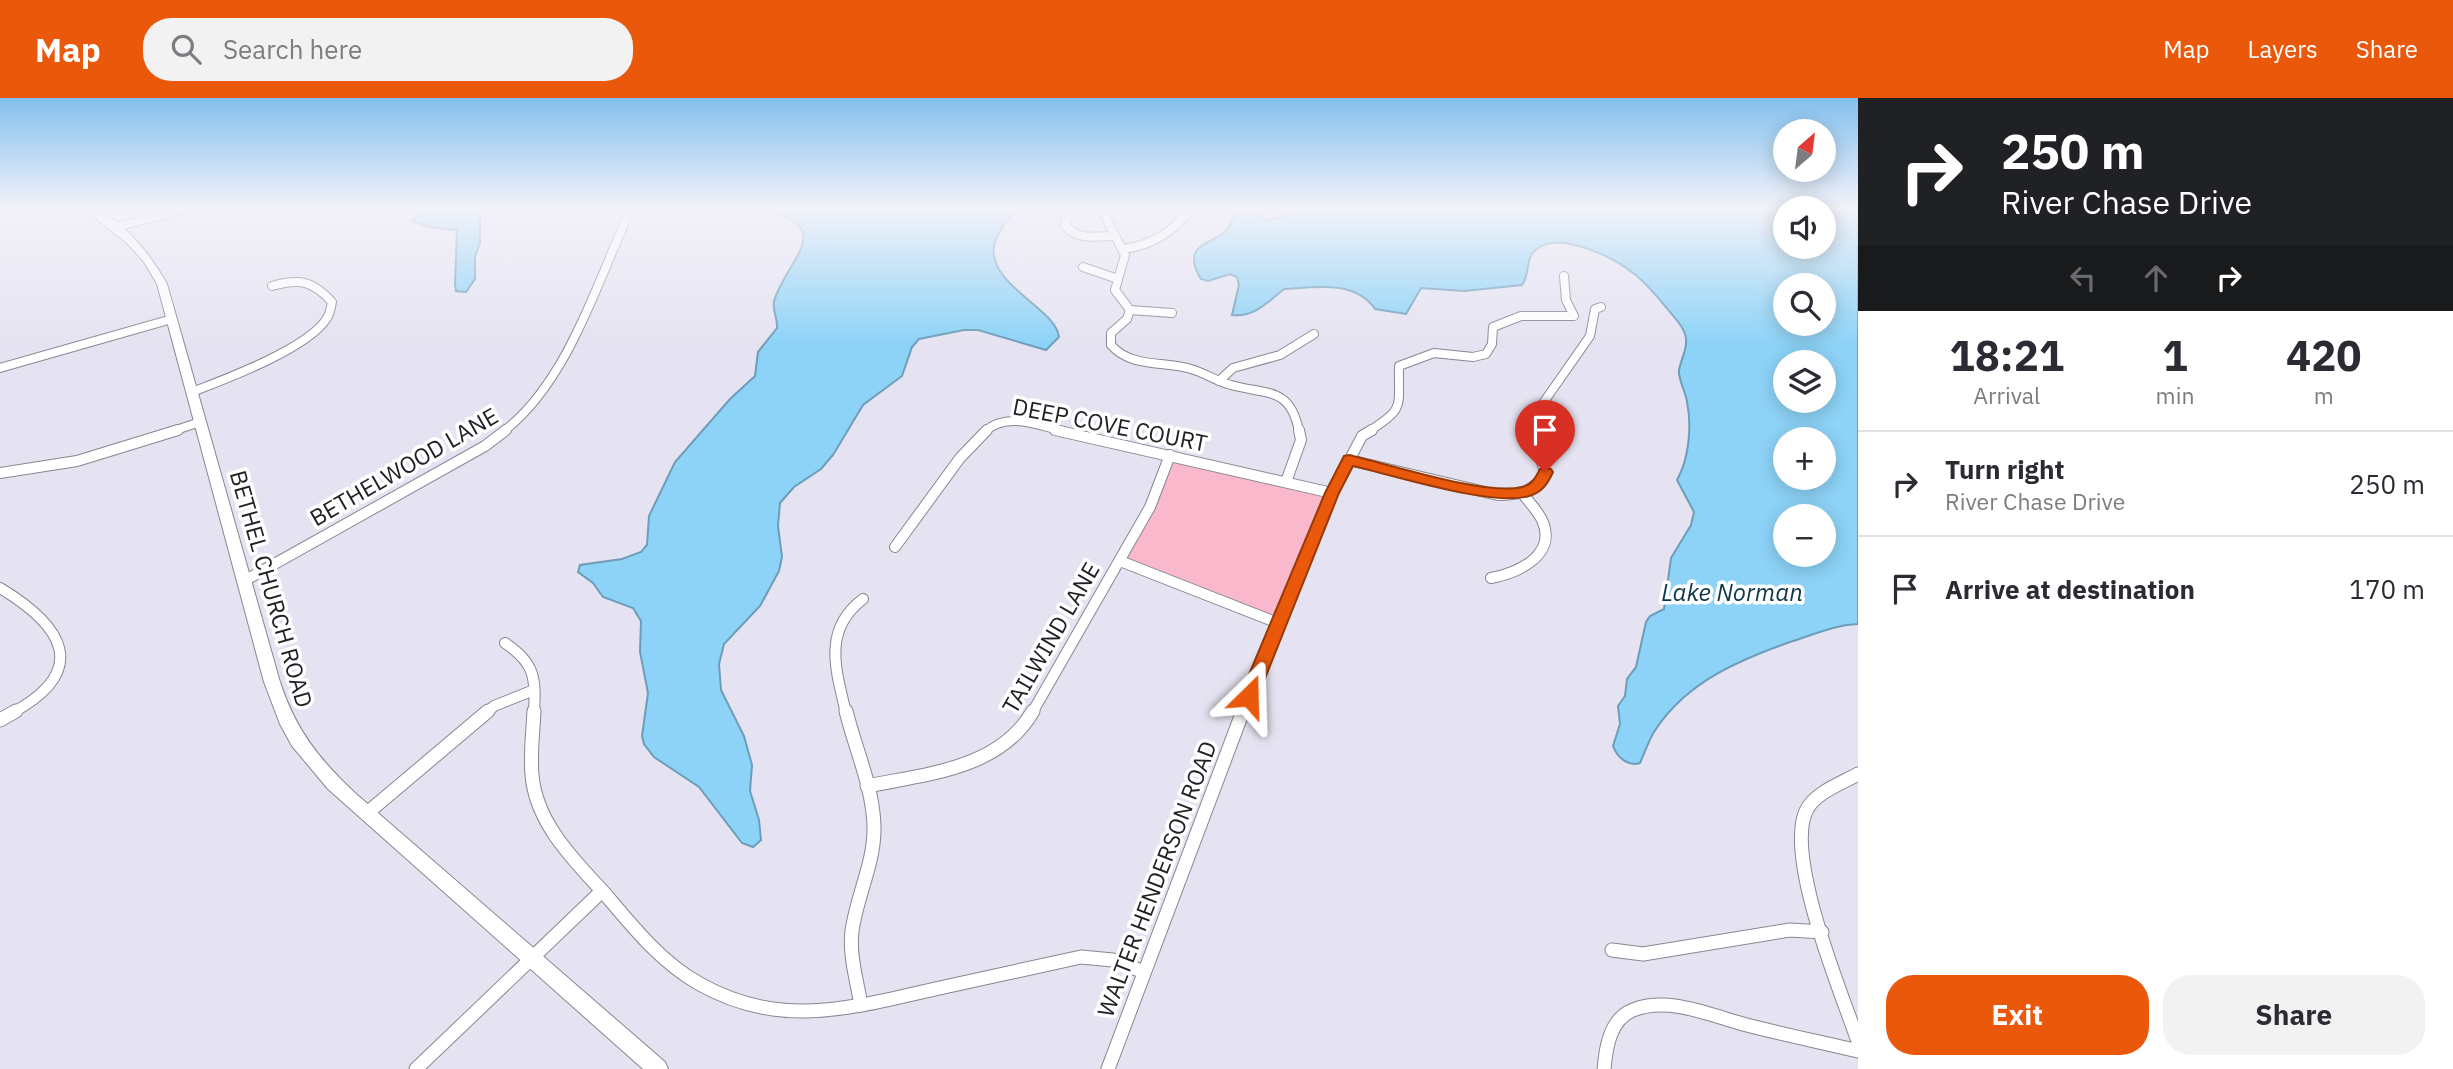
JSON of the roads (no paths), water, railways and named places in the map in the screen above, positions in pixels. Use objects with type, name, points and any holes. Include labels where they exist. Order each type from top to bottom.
[{"type":"street","name":"BETHEL CHURCH ROAD","points":[[144,253],[155,269],[172,318],[279,708],[289,730],[311,761],[366,814],[657,1069]]},
{"type":"street","name":"BETHELWOOD LANE","points":[[244,581],[511,429],[530,407],[562,359],[610,253]]},
{"type":"street","points":[[1124,253],[1125,261],[1115,290],[1130,310],[1172,313]]},
{"type":"street","points":[[1083,267],[1118,279]]},
{"type":"street","name":"WALTER HENDERSON ROAD","points":[[1108,1069],[1278,623],[1332,493],[1363,435],[1393,416],[1398,407],[1401,394],[1398,373],[1400,365],[1434,353],[1473,357],[1486,355],[1492,344],[1493,327],[1503,320],[1518,317],[1574,316],[1566,300],[1564,276]]},
{"type":"street","points":[[192,391],[233,376],[296,345],[317,330],[327,318],[331,308],[330,300],[318,288],[295,281],[272,286]]},
{"type":"street","points":[[1349,460],[1506,496],[1522,494],[1541,483],[1545,472],[1532,431],[1532,419],[1590,336],[1593,313],[1601,307]]},
{"type":"street","points":[[1130,310],[1127,319],[1111,333],[1111,345],[1119,354],[1138,361],[1191,369],[1219,381],[1271,392],[1291,404],[1301,440],[1286,482]]},
{"type":"street","points":[[0,368],[172,318]]},
{"type":"street","points":[[1219,381],[1233,368],[1280,355],[1314,334]]},
{"type":"street","name":"DEEP COVE COURT","points":[[895,547],[972,444],[995,424],[1015,421],[1332,493]]},
{"type":"street","points":[[0,473],[43,469],[85,460],[200,422]]},
{"type":"street","name":"TAILWIND LANE","points":[[867,786],[980,759],[1013,740],[1032,718],[1120,561],[1157,493],[1170,455]]},
{"type":"street","points":[[1491,578],[1507,575],[1530,564],[1544,543],[1544,526],[1522,494]]},
{"type":"street","points":[[1120,561],[1278,623]]},
{"type":"street","points":[[0,588],[19,599],[47,623],[57,638],[61,663],[57,675],[45,690],[0,720]]},
{"type":"street","points":[[862,1005],[852,947],[855,917],[874,838],[867,786],[834,650],[840,621],[845,613],[863,599]]},
{"type":"street","points":[[505,643],[528,661],[532,671],[534,691],[530,761],[537,802],[552,832],[665,961],[702,986],[728,998],[781,1011],[807,1012],[835,1011],[1081,957],[1108,958],[1144,972]]},
{"type":"street","points":[[366,814],[494,706],[534,691]]},
{"type":"street","points":[[1858,774],[1811,804],[1802,819],[1801,854],[1822,932],[1858,1041]]},
{"type":"street","points":[[416,1069],[602,891]]},
{"type":"street","points":[[1612,950],[1643,954],[1790,930],[1822,932]]},
{"type":"street","points":[[1604,1069],[1605,1052],[1614,1027],[1633,1010],[1647,1007],[1684,1009],[1858,1051]]},
{"type":"water","points":[[456,253],[476,253],[475,279],[466,292],[456,291]]},
{"type":"water","points":[[799,253],[995,253],[1001,273],[1046,316],[1055,326],[1059,337],[1046,350],[978,330],[964,330],[919,339],[912,347],[902,376],[863,405],[833,455],[821,469],[794,487],[780,503],[778,526],[782,557],[779,571],[760,606],[724,644],[719,664],[721,690],[744,736],[752,765],[750,791],[759,820],[761,840],[753,847],[742,843],[699,787],[654,757],[644,744],[642,736],[648,693],[640,652],[641,621],[633,608],[603,597],[593,583],[578,572],[580,565],[622,559],[641,552],[647,545],[649,516],[675,462],[730,399],[755,376],[758,352],[777,328],[774,301]]},
{"type":"water","name":"Lake Norman","points":[[1196,253],[1533,253],[1522,285],[1464,291],[1421,288],[1406,314],[1375,309],[1357,293],[1346,289],[1322,287],[1284,289],[1254,311],[1232,315],[1239,285],[1237,277],[1230,274],[1208,281],[1201,279],[1195,267]]},
{"type":"water","name":"Lake Norman","points":[[1599,253],[1773,253],[1773,259],[1836,259],[1836,253],[1858,253],[1858,624],[1832,628],[1790,642],[1733,665],[1716,675],[1683,698],[1669,713],[1654,733],[1640,763],[1636,764],[1624,760],[1613,746],[1620,724],[1618,706],[1625,696],[1627,679],[1636,667],[1646,622],[1650,616],[1664,609],[1671,558],[1691,525],[1694,512],[1677,480],[1687,452],[1689,432],[1686,398],[1679,374],[1686,343],[1685,334],[1681,325],[1648,286],[1624,267]]}]
